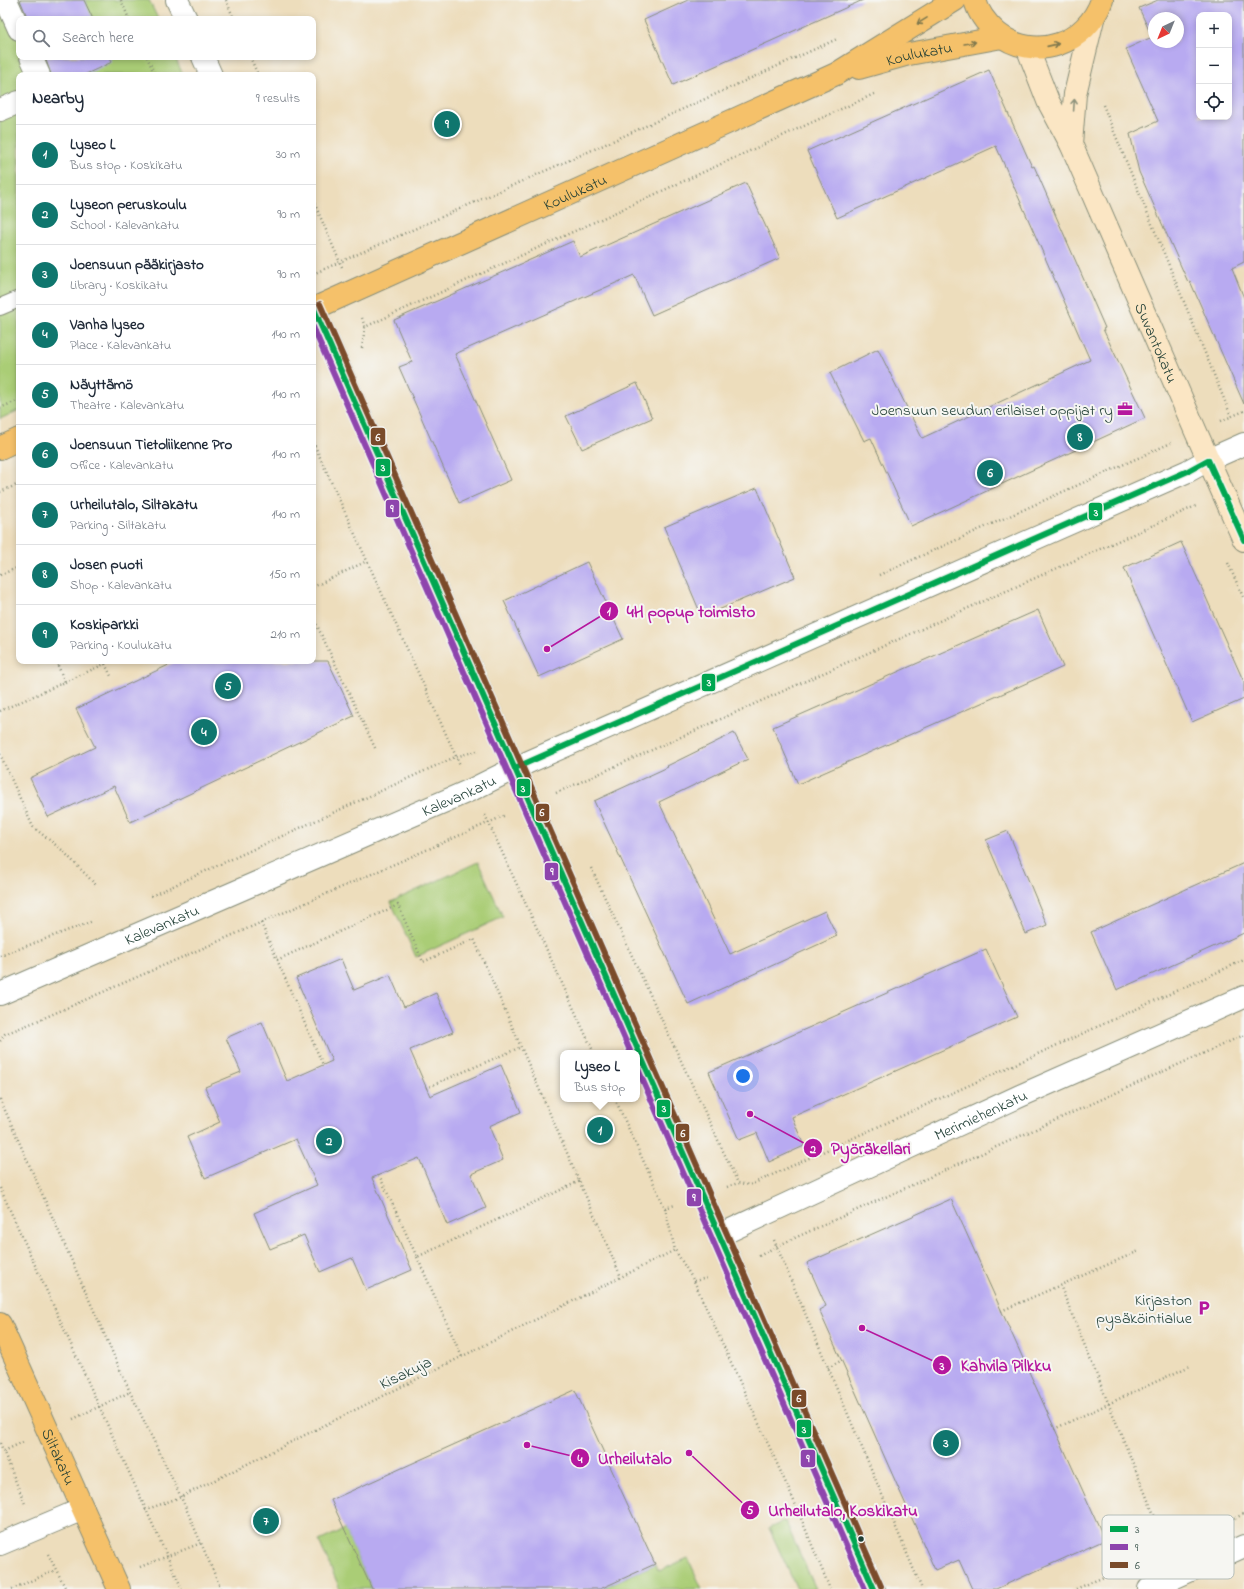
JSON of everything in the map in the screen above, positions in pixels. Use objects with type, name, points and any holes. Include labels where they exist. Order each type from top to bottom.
[{"type":"main road","name":"Koulukatu","points":[[316,307],[836,74],[955,0]]},
{"type":"main road","points":[[974,0],[982,16],[991,28],[1002,37],[1014,43],[1028,47],[1042,48],[1057,45],[1071,39],[1084,30],[1098,10]]},
{"type":"main road","name":"Suvantokatu","points":[[1072,144],[1075,94],[1098,10]]},
{"type":"main road","name":"Koulukatu","points":[[836,74],[909,54],[1002,37]]},
{"type":"main road","name":"Suvantokatu","points":[[1028,47],[1048,101],[1072,144],[1244,540]]},
{"type":"main road","points":[[0,448],[16,440]]},
{"type":"main road","name":"Siltakatu","points":[[0,1324],[119,1589]]},
{"type":"street","points":[[6,0],[16,22]]},
{"type":"street","points":[[177,0],[185,16]]},
{"type":"street","points":[[32,60],[38,72]]},
{"type":"street","points":[[204,60],[210,72]]},
{"type":"street","points":[[0,110],[16,103]]},
{"type":"street","points":[[316,315],[639,1050]]},
{"type":"street","name":"Kalevankatu","points":[[0,994],[473,789],[515,768],[1188,471],[1208,460],[1244,444]]},
{"type":"street","name":"Merimiehenkatu","points":[[720,1235],[1020,1096],[1244,998]]},
{"type":"street","points":[[640,1053],[874,1589]]},
{"type":"street","points":[[0,1544],[83,1510]]},
{"type":"street","points":[[1234,1551],[1244,1546]]},
{"type":"street","points":[[1149,1589],[1171,1579]]},
{"type":"lane","points":[[0,307],[16,300]]},
{"type":"path","points":[[121,0],[128,16]]},
{"type":"path","points":[[226,0],[233,16]]},
{"type":"path","points":[[316,273],[841,37]]},
{"type":"path","points":[[148,60],[154,72]]},
{"type":"path","points":[[251,60],[257,72]]},
{"type":"path","points":[[365,327],[876,94]]},
{"type":"path","points":[[1102,103],[1231,416],[1244,444]]},
{"type":"path","points":[[316,207],[352,291],[365,327],[362,350],[337,362]]},
{"type":"path","points":[[0,408],[16,401]]},
{"type":"path","points":[[878,576],[1244,411]]},
{"type":"path","points":[[316,449],[456,757],[473,789],[593,1050]]},
{"type":"path","points":[[0,492],[16,485]]},
{"type":"path","points":[[0,1041],[5,1034],[45,1018],[531,804],[1223,494]]},
{"type":"path","points":[[316,586],[367,561]]},
{"type":"path","points":[[0,575],[16,568]]},
{"type":"path","points":[[316,622],[376,750]]},
{"type":"path","points":[[57,664],[65,682]]},
{"type":"path","points":[[0,711],[105,664],[111,676]]},
{"type":"path","points":[[146,898],[456,757],[505,744]]},
{"type":"path","points":[[0,754],[33,827],[62,850],[96,885]]},
{"type":"path","points":[[277,960],[398,905],[423,962],[474,939],[621,1277]]},
{"type":"path","points":[[0,956],[95,920]]},
{"type":"path","points":[[261,923],[323,1065]]},
{"type":"path","points":[[750,1184],[1244,960]]},
{"type":"path","points":[[922,1589],[777,1246],[1244,1035]]},
{"type":"path","points":[[426,1088],[521,1047]]},
{"type":"path","points":[[0,1099],[130,1392],[181,1497],[221,1589]]},
{"type":"path","points":[[616,1102],[665,1208],[674,1250],[694,1281],[794,1500],[830,1589]]},
{"type":"path","points":[[379,1175],[462,1357]]},
{"type":"path","points":[[417,1257],[580,1181]]},
{"type":"path","points":[[0,1188],[182,1589]]},
{"type":"path","name":"Kisakuja","points":[[145,1510],[181,1497],[674,1250]]},
{"type":"path","points":[[1001,1310],[1139,1251]]},
{"type":"path","points":[[1060,1285],[1154,1515]]},
{"type":"path","points":[[828,1368],[842,1360]]},
{"type":"path","points":[[1054,1429],[1190,1366]]},
{"type":"path","points":[[0,1444],[24,1501]]},
{"type":"path","points":[[166,1556],[201,1543]]},
{"type":"path","points":[[12,1589],[56,1570],[66,1589]]},
{"type":"green space","points":[[0,0],[149,0],[157,16],[16,16],[16,60],[176,60],[182,72],[16,72],[16,411],[0,419]]},
{"type":"green space","points":[[478,862],[503,917],[416,957],[391,902]]},
{"type":"green space","points":[[785,1521],[816,1589],[797,1589],[769,1528]]},
{"type":"green space","points":[[345,1529],[372,1589],[340,1589],[319,1541]]},
{"type":"green space","points":[[688,1558],[702,1589],[600,1589],[655,1564],[659,1571]]},
{"type":"building","points":[[20,0],[84,0],[92,16],[27,16]]},
{"type":"building","points":[[688,0],[863,0],[673,85],[644,20]]},
{"type":"building","points":[[1158,0],[1244,0],[1244,262],[1232,268],[1244,298],[1244,404],[1190,281],[1188,282],[1139,172],[1130,134],[1158,121],[1126,49],[1148,39],[1148,48],[1184,48],[1184,12],[1148,12],[1148,28],[1139,8]]},
{"type":"building","points":[[46,60],[111,60],[112,62],[90,72],[50,72]]},
{"type":"building","points":[[989,70],[1032,167],[1034,166],[1105,328],[1103,329],[1145,418],[911,526],[871,438],[864,441],[830,373],[878,349],[922,438],[1090,360],[996,146],[837,218],[807,151]]},
{"type":"building","points":[[746,183],[780,258],[652,315],[634,275],[455,354],[511,480],[459,503],[399,367],[412,362],[394,320],[573,241],[580,257]]},
{"type":"building","points":[[637,383],[652,418],[582,449],[566,416]]},
{"type":"building","points":[[757,488],[795,577],[702,617],[664,527]]},
{"type":"building","points":[[1181,542],[1244,682],[1244,699],[1192,722],[1124,568]]},
{"type":"building","points":[[587,562],[623,639],[539,677],[504,601]]},
{"type":"building","points":[[1038,610],[1063,667],[798,784],[773,727]]},
{"type":"building","points":[[316,661],[328,661],[354,716],[130,822],[114,786],[48,817],[30,778],[95,747],[76,709],[171,664],[316,664]]},
{"type":"building","points":[[734,733],[748,759],[659,802],[730,954],[825,911],[837,936],[688,1004],[594,801],[668,767],[667,766]]},
{"type":"building","points":[[1008,831],[1047,925],[1026,934],[986,840]]},
{"type":"building","points":[[1244,863],[1244,933],[1117,990],[1091,932]]},
{"type":"building","points":[[986,949],[1017,1017],[792,1117],[804,1146],[769,1162],[757,1133],[739,1140],[709,1072]]},
{"type":"building","points":[[341,959],[354,990],[390,975],[404,1007],[436,993],[453,1032],[410,1050],[430,1096],[501,1065],[521,1112],[489,1126],[503,1160],[471,1174],[486,1208],[447,1225],[419,1158],[372,1178],[412,1270],[366,1290],[352,1258],[320,1272],[304,1235],[270,1249],[254,1213],[317,1185],[296,1139],[205,1178],[187,1137],[220,1122],[205,1087],[241,1072],[226,1038],[262,1022],[287,1081],[332,1061],[296,978]]},
{"type":"building","points":[[951,1199],[1102,1533],[1102,1541],[996,1589],[972,1589],[959,1560],[935,1570],[819,1310],[826,1306],[807,1263]]},
{"type":"building","points":[[575,1390],[655,1564],[600,1589],[372,1589],[331,1500]]},
{"type":"transit line","name":"6","points":[[320,304],[881,1586]]},
{"type":"transit line","name":"3","points":[[316,314],[638,1050]]},
{"type":"transit line","name":"9","points":[[316,334],[630,1050]]},
{"type":"transit line","name":"3","points":[[515,768],[1188,471],[1208,460],[1244,540]]},
{"type":"transit line","name":"3","points":[[640,1054],[874,1589]]},
{"type":"transit line","name":"9","points":[[640,1074],[865,1589]]},
{"type":"place","name":"Koskiparkki","points":[[447,124]]},
{"type":"place","name":"Joensuun seudun erilaiset oppijat ry","points":[[1125,409]]},
{"type":"place","name":"Josen puoti","points":[[1080,437]]},
{"type":"place","name":"Joensuun Tietoliikenne Pro","points":[[990,473]]},
{"type":"place","name":"4H popup toimisto","points":[[547,649]]},
{"type":"place","name":"Näyttämö","points":[[228,686]]},
{"type":"place","name":"Vanha lyseo","points":[[204,732]]},
{"type":"place","name":"Pyöräkellari","points":[[750,1114]]},
{"type":"place","name":"Lyseo L","points":[[600,1130]]},
{"type":"place","name":"Lyseon peruskoulu","points":[[329,1141]]},
{"type":"place","name":"Kirjaston pysäköintialue","points":[[1204,1308]]},
{"type":"place","name":"Kahvila Pilkku","points":[[862,1328]]},
{"type":"place","name":"Joensuun pääkirjasto","points":[[946,1443]]},
{"type":"place","name":"Urheilutalo","points":[[527,1445]]},
{"type":"place","name":"Urheilutalo, Koskikatu","points":[[689,1453]]},
{"type":"place","name":"Urheilutalo, Siltakatu","points":[[266,1521]]}]
